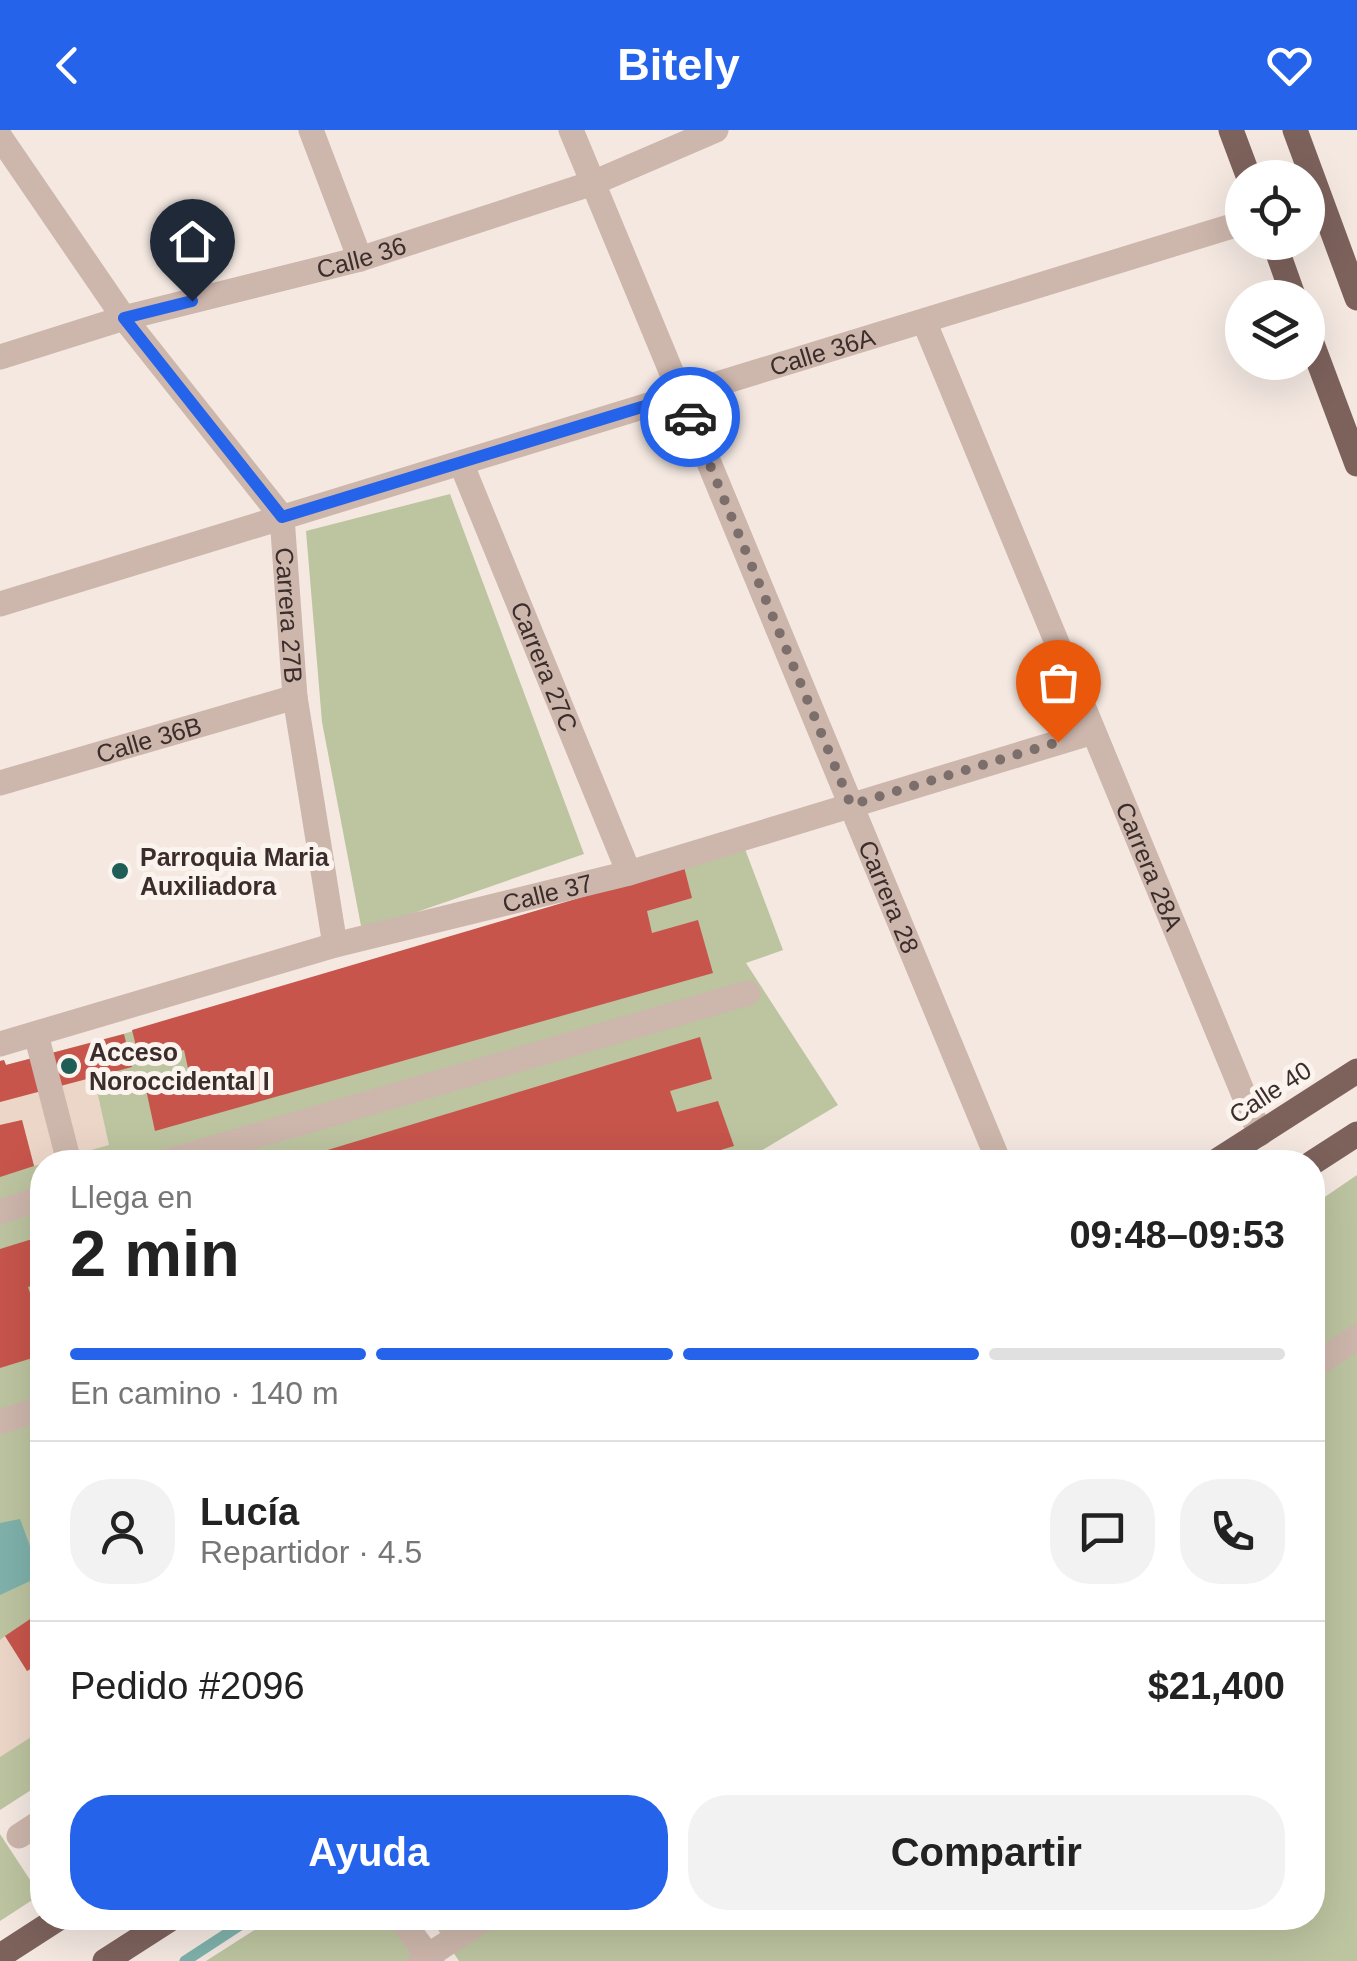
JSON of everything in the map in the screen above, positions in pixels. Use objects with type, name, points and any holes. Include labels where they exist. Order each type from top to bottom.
[{"type":"main road","points":[[1231,130],[1242,160]]},
{"type":"main road","points":[[1295,130],[1357,298]]},
{"type":"main road","points":[[1325,378],[1357,464]]},
{"type":"main road","name":"Calle 40","points":[[1234,1150],[1357,1071]]},
{"type":"main road","points":[[1325,1155],[1357,1134]]},
{"type":"main road","points":[[0,1956],[40,1930]]},
{"type":"main road","points":[[105,1961],[153,1930]]},
{"type":"street","points":[[311,130],[360,259]]},
{"type":"street","name":"Carrera 28","points":[[571,130],[994,1150]]},
{"type":"street","name":"Calle 36","points":[[0,357],[124,318],[360,259],[593,183],[716,130]]},
{"type":"street","name":"Carrera 27B","points":[[0,137],[124,318],[282,517],[296,697],[335,946]]},
{"type":"street","name":"Calle 36A","points":[[0,604],[1225,228]]},
{"type":"street","name":"Carrera 28A","points":[[924,321],[1260,1134]]},
{"type":"street","name":"Carrera 27C","points":[[461,462],[629,873]]},
{"type":"street","name":"Calle 36B","points":[[0,783],[296,697]]},
{"type":"street","name":"Calle 37","points":[[0,1044],[335,946],[629,873],[1092,732]]},
{"type":"street","points":[[206,1150],[748,993]]},
{"type":"street","points":[[36,1034],[66,1150]]},
{"type":"street","points":[[0,1212],[30,1202]]},
{"type":"street","points":[[1325,1358],[1357,1337]]},
{"type":"street","points":[[0,1422],[30,1412]]},
{"type":"street","points":[[19,1836],[30,1829]]},
{"type":"street","points":[[408,1930],[427,1959],[469,1930]]},
{"type":"green space","points":[[450,494],[584,854],[362,931],[322,722],[306,531]]},
{"type":"green space","points":[[745,849],[783,950],[746,963],[838,1105],[762,1150],[30,1150],[30,1791],[0,1810],[0,1061],[4,1060],[6,1065],[123,1034]]},
{"type":"green space","points":[[1357,1175],[1357,1961],[459,1961],[438,1930],[1325,1930],[1325,1197]]},
{"type":"green space","points":[[0,1834],[30,1880],[30,1902],[0,1921]]},
{"type":"green space","points":[[254,1930],[404,1930],[425,1961],[206,1961]]},
{"type":"shaded area","points":[[94,1077],[109,1145],[91,1150],[30,1151],[22,1120],[0,1125],[0,1102]]},
{"type":"shaded area","points":[[5,1636],[27,1671],[30,1669],[30,1738],[0,1757],[0,1640]]},
{"type":"water","points":[[20,1519],[30,1546],[30,1581],[0,1595],[0,1523]]},
{"type":"building","points":[[684,867],[692,898],[647,911],[652,933],[698,920],[713,973],[155,1131],[145,1085],[189,1073],[184,1050],[140,1062],[132,1030]]},
{"type":"building","name":"Acceso Noroccidental I","points":[[124,1034],[132,1067],[0,1102],[0,1061],[4,1060],[6,1065]]},
{"type":"building","points":[[700,1037],[712,1079],[670,1091],[677,1112],[718,1101],[734,1146],[720,1150],[328,1150]]},
{"type":"building","points":[[22,1120],[30,1167],[0,1177],[0,1125]]},
{"type":"building","points":[[30,1240],[30,1359],[0,1368],[0,1249]]},
{"type":"building","points":[[30,1619],[30,1669],[27,1671],[5,1636]]},
{"type":"waterway","points":[[185,1961],[233,1930]]},
{"type":"way so far","points":[[690,417],[851,805],[1058,742]]},
{"type":"place","name":"Parroquia Maria Auxiliadora","points":[[120,871]]},
{"type":"place","name":"Acceso Noroccidental I","points":[[69,1066]]},
{"type":"route","points":[[192,301],[124,318],[282,517],[681,395],[690,417]]}]
